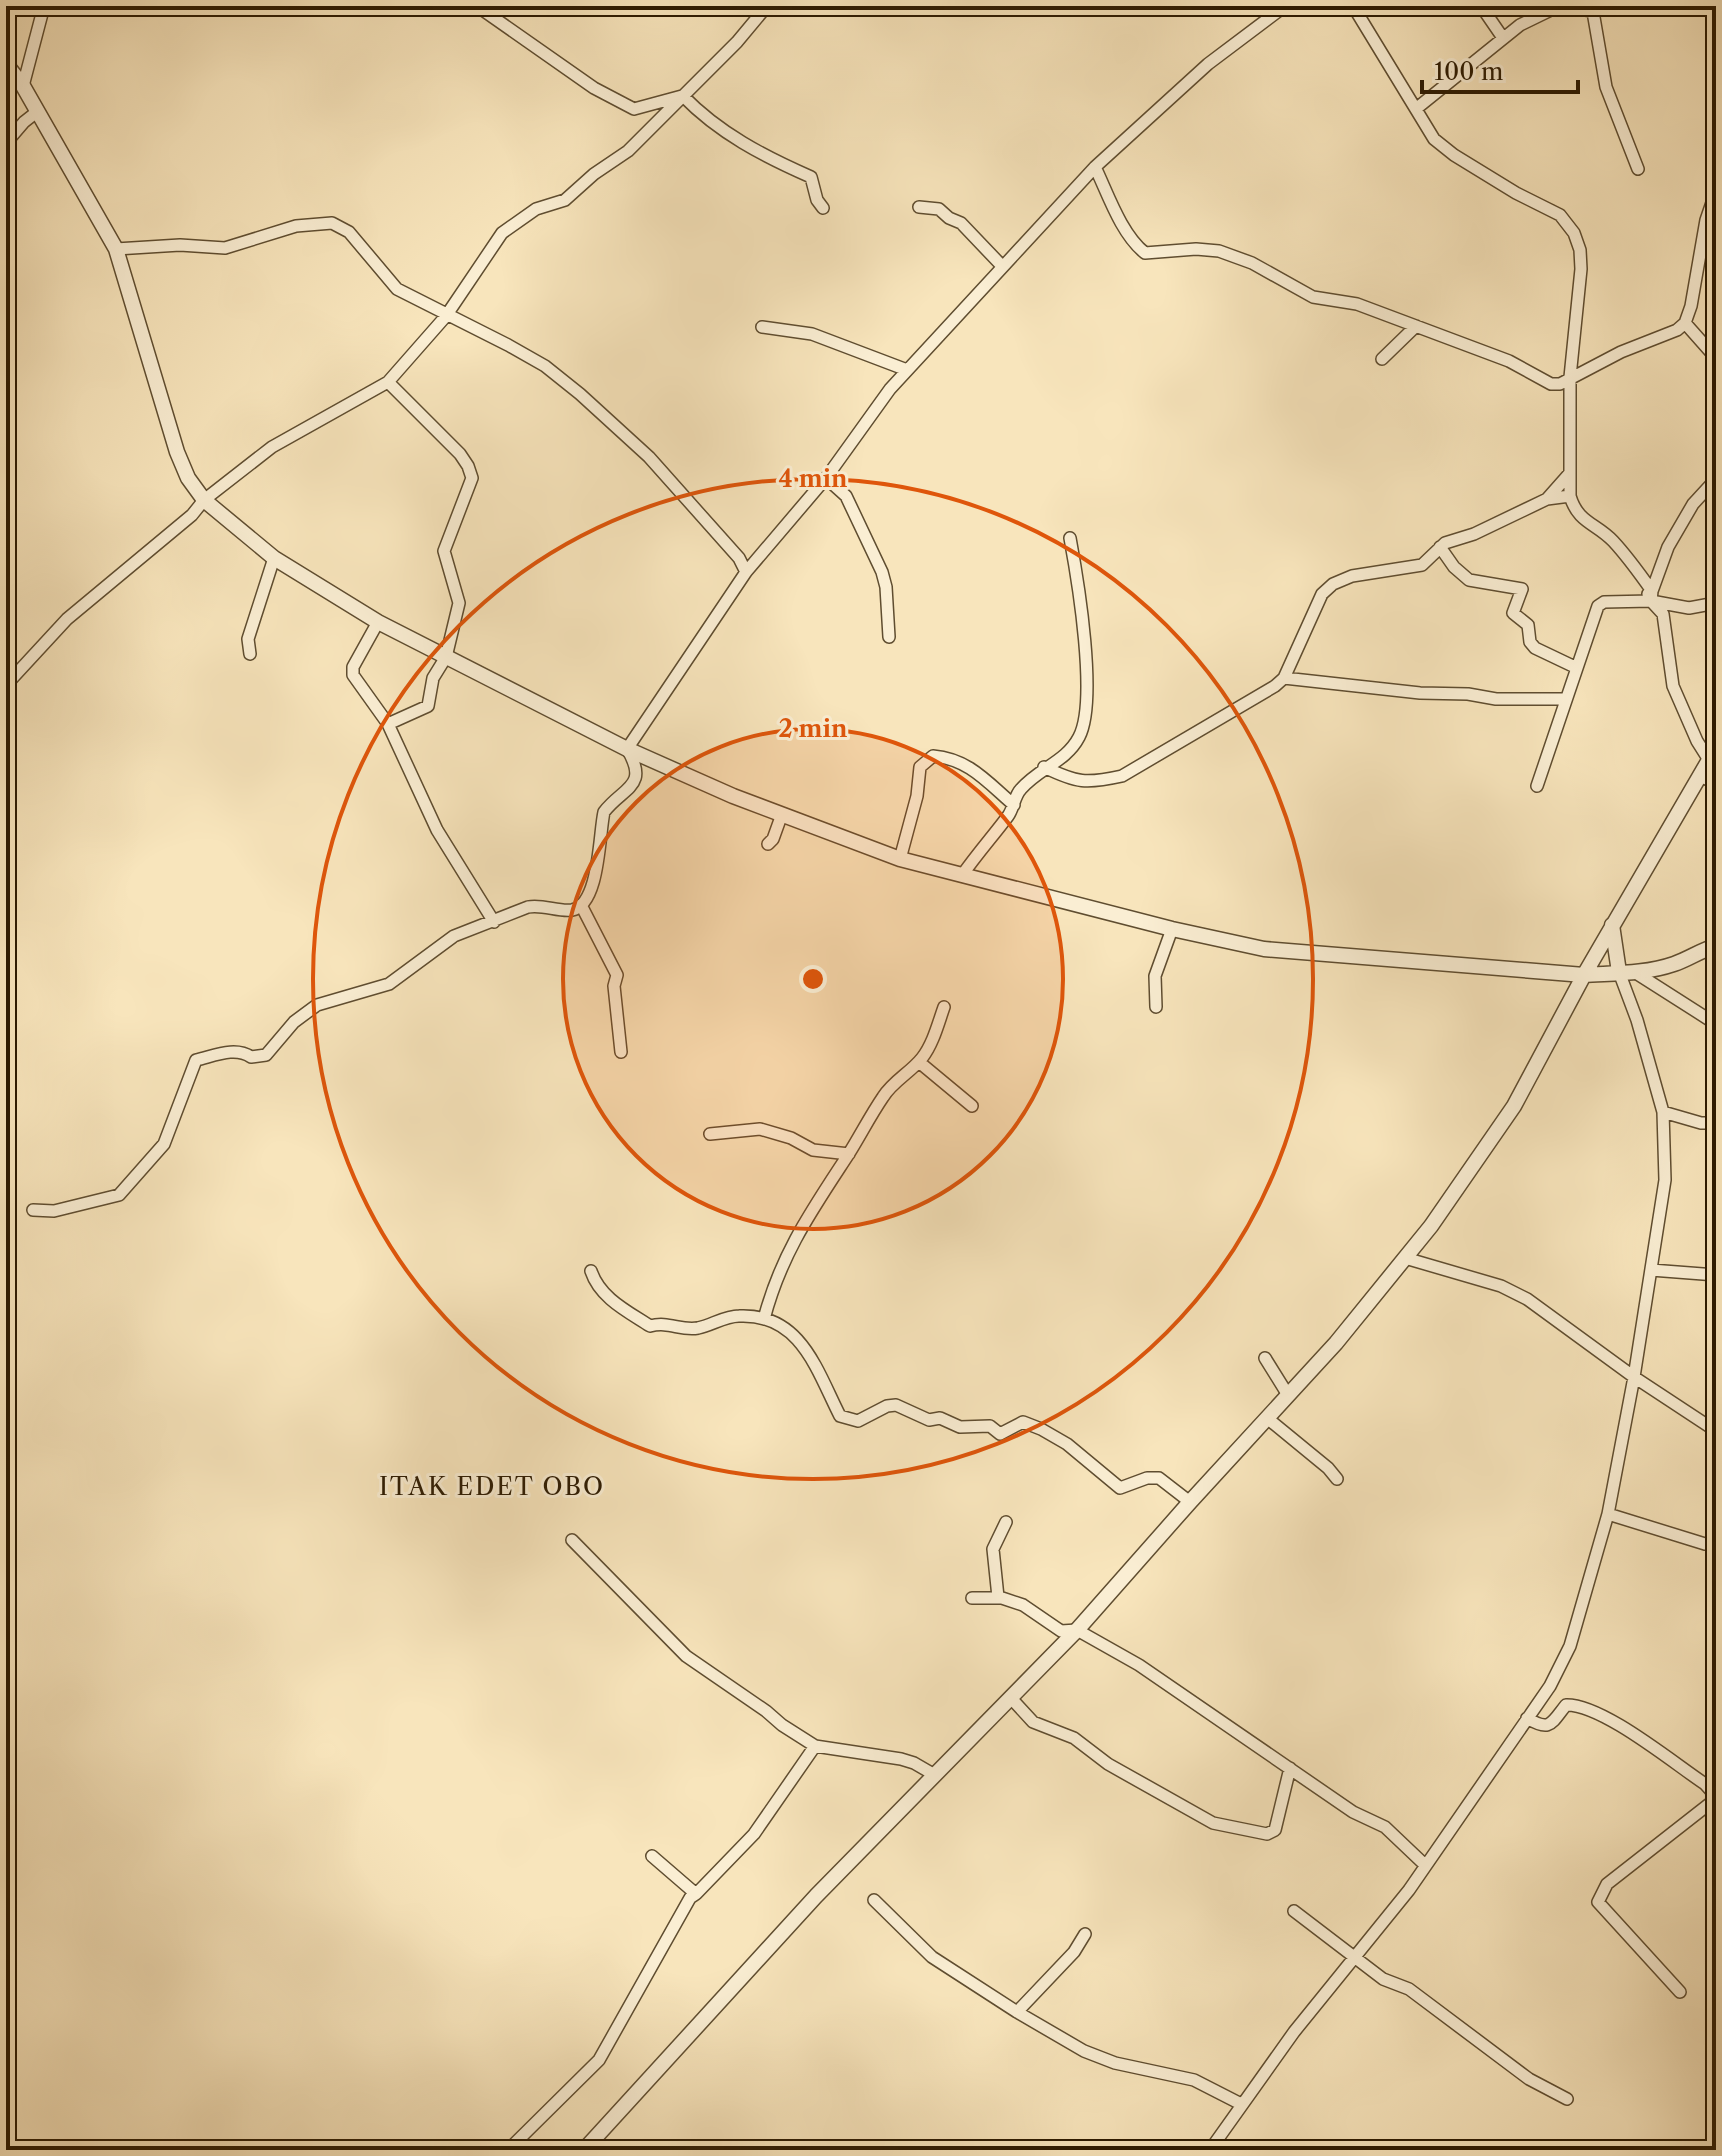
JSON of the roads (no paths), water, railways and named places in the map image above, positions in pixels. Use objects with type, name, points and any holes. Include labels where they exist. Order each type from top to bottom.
[{"type":"street","points":[[23,86],[44,6]]},
{"type":"street","points":[[477,6],[594,88],[634,109],[683,96]]},
{"type":"street","points":[[6,685],[67,619],[192,515],[204,500],[272,447],[388,382],[446,316],[502,233],[536,209],[565,200],[594,174],[628,151],[737,42],[767,6]]},
{"type":"street","points":[[627,749],[746,572],[826,478],[890,389],[1095,167],[1208,64],[1285,6]]},
{"type":"street","points":[[584,2150],[933,1774],[1077,1630],[1336,1343],[1431,1226],[1514,1106],[1612,925],[1712,754],[1697,741],[1673,686],[1663,614],[1614,542],[1582,519],[1573,507],[1570,496],[1570,377],[1581,269],[1580,250],[1574,233],[1560,215],[1516,193],[1434,139],[1353,6]]},
{"type":"street","points":[[1481,6],[1503,38]]},
{"type":"street","points":[[1417,108],[1503,38],[1541,13],[1559,6],[1593,8],[1606,87],[1638,169]]},
{"type":"street","points":[[6,64],[38,111],[116,249],[177,452],[188,478],[204,500],[274,558],[378,622],[627,749],[733,796],[900,859],[1172,929],[1264,949],[1584,975],[1636,973],[1676,964],[1701,950],[1716,946]]},
{"type":"street","points":[[683,96],[705,118],[763,156],[811,177],[817,200],[823,208]]},
{"type":"street","points":[[6,143],[38,111]]},
{"type":"street","points":[[1095,167],[1129,233],[1145,253],[1196,249],[1219,251],[1252,263],[1313,297],[1357,304],[1509,361],[1551,384],[1560,384],[1621,352],[1677,330],[1685,323],[1716,191]]},
{"type":"street","points":[[919,207],[939,209],[961,223],[1002,266]]},
{"type":"street","points":[[116,249],[180,245],[225,248],[296,226],[332,223],[349,232],[397,289],[533,359],[580,394],[658,467],[739,558],[746,572]]},
{"type":"street","points":[[1685,323],[1716,358]]},
{"type":"street","points":[[1382,359],[1416,326]]},
{"type":"street","points":[[762,327],[812,334],[907,370]]},
{"type":"street","points":[[388,382],[460,454],[472,478],[444,551],[459,603],[446,657],[433,678],[428,706],[388,724]]},
{"type":"street","points":[[1547,499],[1570,473]]},
{"type":"street","points":[[826,478],[846,496],[882,572],[889,637]]},
{"type":"street","points":[[1651,596],[1668,547],[1693,504],[1716,479]]},
{"type":"street","points":[[1044,767],[1073,781],[1099,781],[1122,776],[1284,678],[1322,594],[1333,584],[1352,576],[1422,565],[1445,543],[1474,534],[1547,499],[1570,496]]},
{"type":"street","points":[[963,874],[1014,805],[1018,791],[1044,767],[1058,761],[1072,748],[1085,722],[1087,681],[1079,583],[1070,538]]},
{"type":"street","points":[[1440,547],[1454,567],[1469,580],[1522,589],[1513,613],[1528,625],[1530,642],[1535,648],[1577,668]]},
{"type":"street","points":[[250,654],[248,639],[274,558]]},
{"type":"street","points":[[1537,786],[1600,603],[1637,601],[1651,596],[1689,608],[1716,603]]},
{"type":"street","points":[[378,622],[353,667],[353,675],[388,724],[437,830],[494,922]]},
{"type":"street","points":[[1284,678],[1496,699],[1566,699]]},
{"type":"street","points":[[33,1210],[54,1211],[119,1195],[164,1144],[196,1060],[231,1051],[244,1052],[251,1057],[266,1055],[294,1022],[317,1005],[389,984],[454,936],[534,906],[573,910],[581,905],[591,889],[604,812],[625,793],[636,777],[636,769],[627,749]]},
{"type":"street","points":[[900,859],[917,796],[920,767],[933,756],[949,757],[966,764],[1014,805]]},
{"type":"street","points":[[1699,776],[1716,783]]},
{"type":"street","points":[[768,844],[773,839],[782,814]]},
{"type":"street","points":[[581,905],[617,975],[614,986],[621,1052]]},
{"type":"street","points":[[1210,2150],[1294,2032],[1409,1890],[1550,1686],[1570,1646],[1583,1610],[1608,1514],[1634,1377],[1665,1180],[1663,1112],[1637,1020],[1619,972],[1612,925]]},
{"type":"street","points":[[1156,1007],[1155,976],[1172,929]]},
{"type":"street","points":[[1636,973],[1716,1024]]},
{"type":"street","points":[[764,1319],[769,1298],[807,1215],[892,1084],[919,1062],[929,1047],[944,1007]]},
{"type":"street","points":[[919,1062],[972,1106]]},
{"type":"street","points":[[1663,1112],[1701,1123],[1716,1123]]},
{"type":"street","points":[[710,1134],[760,1129],[791,1138],[813,1150],[849,1154]]},
{"type":"street","points":[[1405,1258],[1501,1286],[1541,1308],[1634,1377],[1716,1431]]},
{"type":"street","points":[[1651,1270],[1716,1275]]},
{"type":"street","points":[[591,1271],[595,1285],[603,1294],[650,1326],[665,1322],[686,1328],[699,1327],[736,1316],[764,1319],[797,1337],[845,1420],[858,1421],[887,1406],[896,1405],[929,1420],[940,1418],[960,1427],[990,1426],[1000,1434],[1023,1422],[1067,1444],[1120,1488],[1147,1478],[1159,1478],[1190,1502]]},
{"type":"street","points":[[1265,1358],[1288,1395]]},
{"type":"street","points":[[1267,1418],[1337,1479]]},
{"type":"street","points":[[1608,1514],[1716,1545]]},
{"type":"street","points":[[998,1597],[993,1549],[1006,1522]]},
{"type":"street","points":[[572,1540],[686,1656],[815,1746],[901,1759],[933,1774]]},
{"type":"street","points":[[972,1598],[998,1597],[1023,1605],[1061,1631],[1070,1633],[1077,1630]]},
{"type":"street","points":[[1077,1630],[1139,1665],[1361,1817],[1385,1827],[1425,1865]]},
{"type":"street","points":[[1010,1697],[1033,1722],[1074,1738],[1108,1764],[1213,1823],[1267,1834],[1275,1830],[1290,1768]]},
{"type":"street","points":[[1527,1718],[1546,1726],[1566,1705],[1578,1705],[1601,1714],[1705,1784],[1714,1794],[1713,1801],[1607,1884],[1598,1902],[1680,1992]]},
{"type":"street","points":[[508,2150],[599,2060],[690,1898],[754,1834],[815,1746]]},
{"type":"street","points":[[652,1856],[696,1894]]},
{"type":"street","points":[[874,1900],[932,1957],[1084,2051],[1115,2063],[1194,2080],[1241,2104]]},
{"type":"street","points":[[1294,1911],[1389,1983],[1409,1989],[1529,2079],[1567,2099]]},
{"type":"street","points":[[1017,2012],[1074,1952],[1085,1934]]},
{"type":"district","name":"ITAK EDET OBO","points":[[492,1487]]}]
